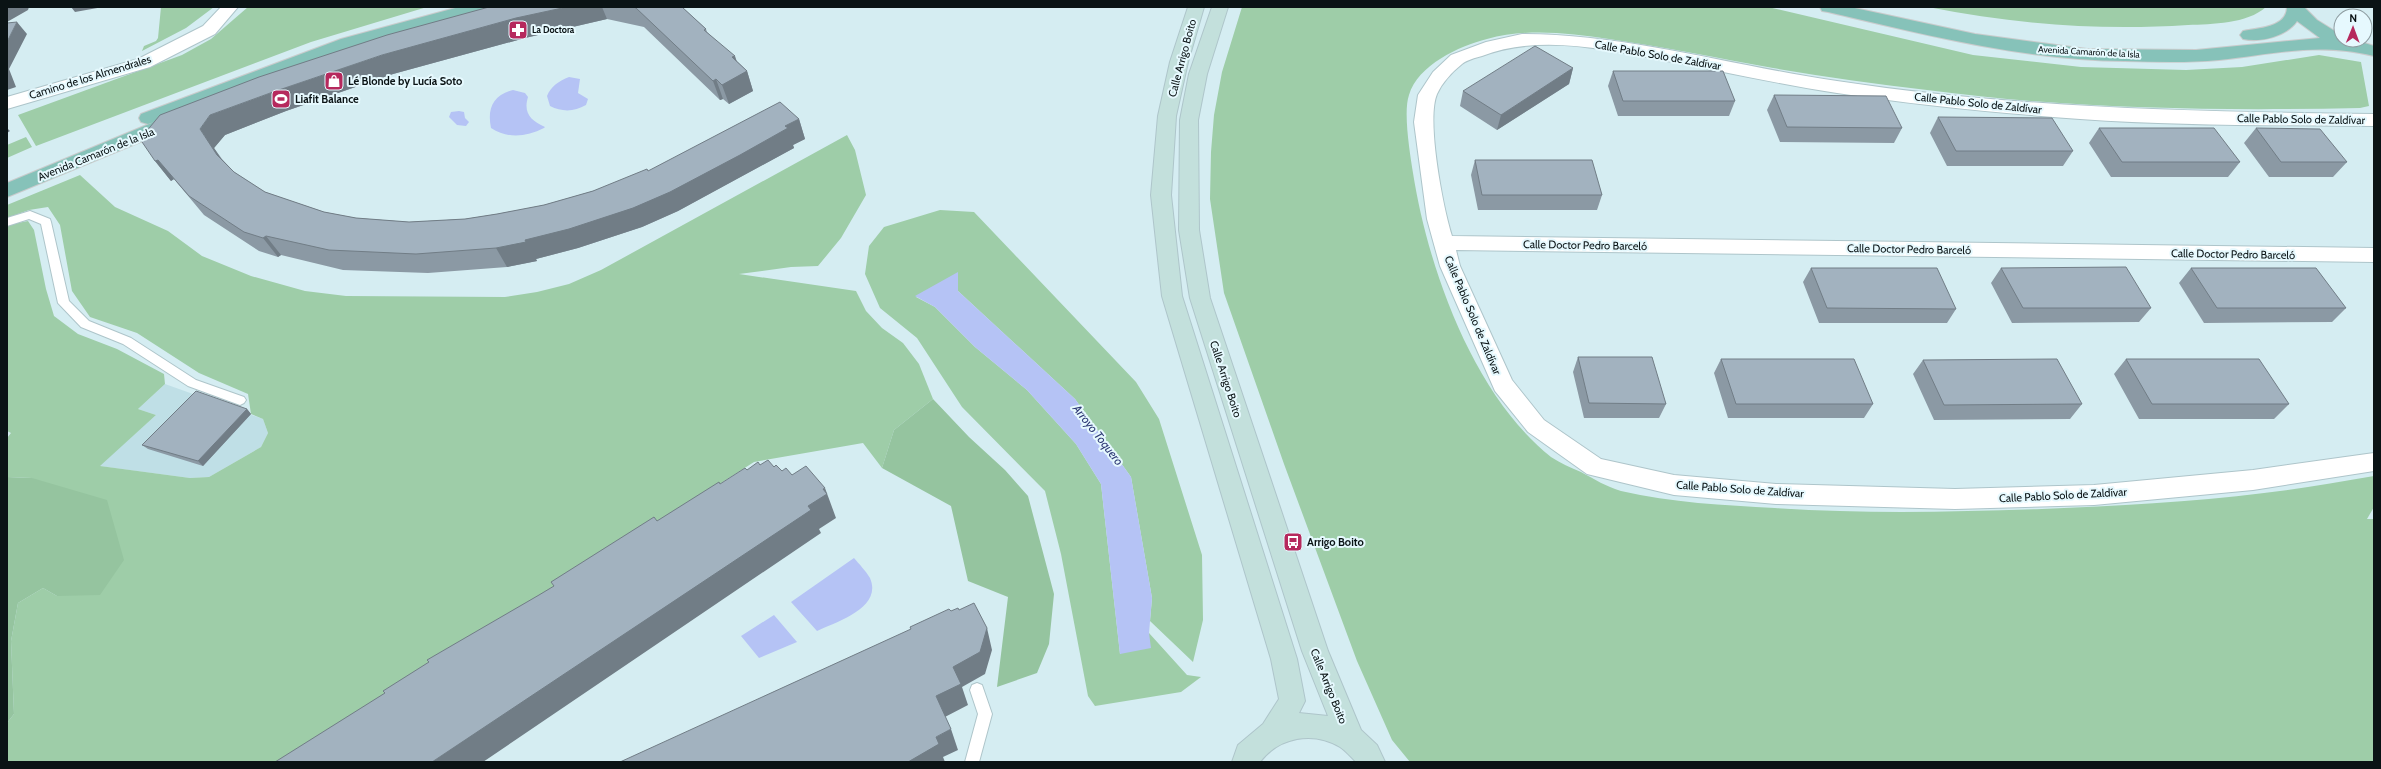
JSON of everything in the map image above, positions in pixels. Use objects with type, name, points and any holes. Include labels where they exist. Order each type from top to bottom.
[{"type":"main road","name":"Avenida Camarón de la Isla","points":[[7,174],[239,82],[347,43],[478,7]]},
{"type":"main road","name":"Calle Arrigo Boito","points":[[1196,7],[1179,62],[1168,116],[1161,203],[1172,296],[1284,659],[1292,701],[1272,733]]},
{"type":"main road","name":"Calle Arrigo Boito","points":[[1220,7],[1198,74],[1189,120],[1189,230],[1200,298],[1315,651],[1351,739]]},
{"type":"main road","name":"Avenida Camarón de la Isla","points":[[1828,7],[2018,48],[2122,56],[2219,54],[2299,42],[2333,43]]},
{"type":"main road","name":"Avenida Camarón de la Isla","points":[[1872,7],[2016,36],[2111,43],[2210,42],[2278,30],[2290,20],[2296,7]]},
{"type":"main road","points":[[2296,7],[2304,18],[2317,28],[2333,36]]},
{"type":"main road","name":"Avenida Camarón de la Isla","points":[[7,190],[247,92],[353,54],[445,27],[497,14]]},
{"type":"main road","points":[[2361,48],[2374,51]]},
{"type":"main road","points":[[1246,762],[1248,754],[1272,733],[1301,725],[1331,729],[1351,739],[1366,754],[1371,762]]},
{"type":"street","name":"Camino de los Almendrales","points":[[7,103],[144,63],[209,30],[230,7]]},
{"type":"street","name":"Calle Pablo Solo de Zaldívar","points":[[2374,120],[2197,118],[2081,113],[1950,102],[1836,87],[1620,47],[1557,39],[1522,39],[1492,46],[1457,59],[1439,76],[1427,95],[1423,122],[1428,163],[1450,266],[1503,385],[1536,426],[1595,467],[1674,485],[1776,494],[1955,499],[2094,495],[2253,480],[2374,462]]},
{"type":"street","name":"Calle Doctor Pedro Barceló","points":[[1444,243],[2374,255]]},
{"type":"lane","points":[[7,222],[30,215],[46,222],[64,303],[85,324],[127,341],[192,383],[240,400]]},
{"type":"lane","points":[[972,762],[985,714],[977,690]]},
{"type":"shaded area","points":[[165,384],[263,419],[268,433],[261,447],[209,477],[190,478],[99,466],[156,415],[138,409]]},
{"type":"green space","points":[[161,7],[214,7],[186,28],[142,51],[144,46],[156,41],[158,38]]},
{"type":"green space","points":[[248,7],[427,7],[311,42],[36,146],[18,115],[182,55],[211,39]]},
{"type":"green space","points":[[1242,7],[1768,7],[1973,55],[2081,67],[2186,70],[2242,67],[2319,55],[2361,62],[2369,106],[2360,108],[2306,109],[2197,109],[2089,105],[1981,96],[1811,74],[1594,37],[1563,33],[1532,33],[1502,36],[1476,42],[1464,46],[1441,58],[1430,66],[1414,84],[1407,102],[1407,122],[1413,173],[1420,210],[1430,249],[1458,327],[1477,365],[1499,400],[1523,431],[1551,457],[1621,491],[1679,501],[1808,510],[1942,512],[2070,508],[2181,501],[2278,491],[2374,476],[2374,507],[2367,519],[2374,519],[2374,762],[1410,762],[1392,740],[1357,661],[1284,464],[1224,293],[1210,199],[1211,152],[1214,115],[1222,72]]},
{"type":"green space","points":[[1928,7],[2266,7],[2249,17],[2229,22],[2155,27],[2122,27],[2057,25],[2025,22]]},
{"type":"green space","points":[[847,135],[855,150],[866,195],[841,238],[818,266],[791,267],[739,274],[856,291],[866,311],[882,328],[903,343],[919,364],[933,399],[894,430],[882,468],[863,443],[754,462],[284,762],[7,762],[7,723],[14,714],[11,641],[18,603],[43,588],[57,596],[32,478],[7,477],[7,438],[11,433],[7,431],[7,225],[28,221],[34,230],[46,289],[54,316],[78,334],[117,349],[164,374],[165,384],[138,409],[156,415],[100,466],[190,478],[209,477],[261,447],[268,433],[263,419],[251,414],[248,394],[199,373],[137,333],[90,317],[72,291],[60,225],[48,207],[29,210],[7,218],[7,205],[80,175],[115,207],[168,231],[202,256],[251,276],[305,291],[346,296],[505,297],[537,292],[569,284],[601,270]]},
{"type":"green space","points":[[26,137],[32,147],[7,158],[7,145]]},
{"type":"green space","points":[[940,210],[974,212],[1136,382],[1159,419],[1202,555],[1203,620],[1193,662],[1150,621],[1152,598],[1131,477],[1075,399],[958,291],[916,297],[935,307],[975,347],[1027,390],[1076,444],[1101,484],[1120,654],[1149,633],[1187,675],[1201,677],[1181,692],[1095,706],[1088,696],[1061,554],[1045,491],[962,407],[917,338],[880,308],[865,274],[869,246],[884,227]]},
{"type":"green space","points":[[933,399],[969,437],[1005,470],[1028,496],[1054,594],[1049,644],[1037,673],[997,687],[1008,597],[968,581],[951,506],[882,468],[894,430]]},
{"type":"green space","points":[[7,477],[32,478],[107,500],[124,560],[100,595],[57,596],[43,588],[18,603],[11,641],[14,714],[7,723]]},
{"type":"water","points":[[569,77],[580,79],[578,93],[588,99],[586,105],[572,110],[559,109],[550,106],[547,96],[549,92],[556,84]]},
{"type":"water","points":[[513,90],[525,93],[528,97],[527,112],[529,116],[545,127],[544,128],[517,136],[497,132],[491,128],[490,115],[493,104],[501,95]]},
{"type":"water","points":[[451,112],[464,112],[465,118],[469,122],[466,126],[457,125],[449,117]]},
{"type":"water","name":"Arroyo Toquero","points":[[958,272],[958,291],[1075,399],[1131,477],[1152,598],[1149,633],[1151,648],[1120,654],[1101,484],[1076,444],[1027,390],[975,347],[935,307],[915,296]]},
{"type":"water","points":[[854,558],[870,578],[872,589],[870,598],[864,606],[856,612],[817,631],[791,602]]},
{"type":"water","points":[[774,615],[797,642],[759,658],[741,636]]},
{"type":"building","points":[[489,7],[567,7],[516,18],[382,55],[210,115],[200,129],[217,155],[234,172],[265,192],[324,212],[356,218],[409,222],[465,219],[497,214],[544,205],[593,191],[647,169],[648,171],[780,102],[799,119],[785,126],[788,128],[740,155],[670,192],[633,208],[569,229],[525,240],[526,242],[496,248],[416,254],[329,250],[266,236],[263,238],[244,232],[189,196],[158,160],[155,161],[140,139],[160,115],[259,77],[387,35]]},
{"type":"building","points":[[633,7],[682,7],[706,29],[704,30],[735,56],[732,57],[747,71],[722,85],[716,79],[713,81],[636,8]]},
{"type":"building","points":[[17,22],[7,42],[7,23]]},
{"type":"building","points":[[1535,46],[1573,68],[1501,115],[1463,91]]},
{"type":"building","points":[[1613,71],[1723,71],[1735,101],[1623,101]]},
{"type":"building","points":[[1774,95],[1886,96],[1902,128],[1787,127]]},
{"type":"building","points":[[1938,117],[2052,118],[2073,151],[1956,151]]},
{"type":"building","points":[[2099,128],[2214,128],[2240,162],[2122,162]]},
{"type":"building","points":[[2256,128],[2320,129],[2347,162],[2281,162]]},
{"type":"building","points":[[1475,160],[1592,160],[1602,195],[1482,195]]},
{"type":"building","points":[[2126,267],[2151,308],[2023,308],[2001,268]]},
{"type":"building","points":[[1811,268],[1937,268],[1956,309],[1827,308]]},
{"type":"building","points":[[2191,268],[2316,268],[2346,308],[2217,308]]},
{"type":"building","points":[[1578,357],[1652,357],[1666,404],[1589,403]]},
{"type":"building","points":[[1721,359],[1854,359],[1873,404],[1736,404]]},
{"type":"building","points":[[2057,359],[2082,404],[1944,405],[1923,360]]},
{"type":"building","points":[[2126,359],[2259,359],[2289,404],[2152,404]]},
{"type":"building","points":[[196,391],[247,409],[198,461],[142,445]]},
{"type":"building","points":[[768,460],[774,467],[776,465],[782,471],[786,468],[792,475],[806,466],[825,488],[823,489],[827,494],[808,506],[811,510],[432,762],[275,762],[385,693],[383,691],[429,662],[427,660],[554,586],[551,582],[654,517],[657,521],[719,482],[720,484],[745,468],[747,470],[758,462],[760,465]]},
{"type":"building","points":[[974,603],[987,628],[980,652],[953,667],[961,684],[936,696],[951,729],[936,737],[939,744],[908,762],[620,762],[911,629],[910,627],[949,609],[951,611],[958,608],[959,610]]},
{"type":"place","name":"La Doctora","points":[[518,30]]},
{"type":"place","name":"Lé Blonde by Lucía Soto","points":[[334,81]]},
{"type":"place","name":"Liafit Balance","points":[[281,99]]},
{"type":"place","name":"Arrigo Boito","points":[[1293,542]]}]
